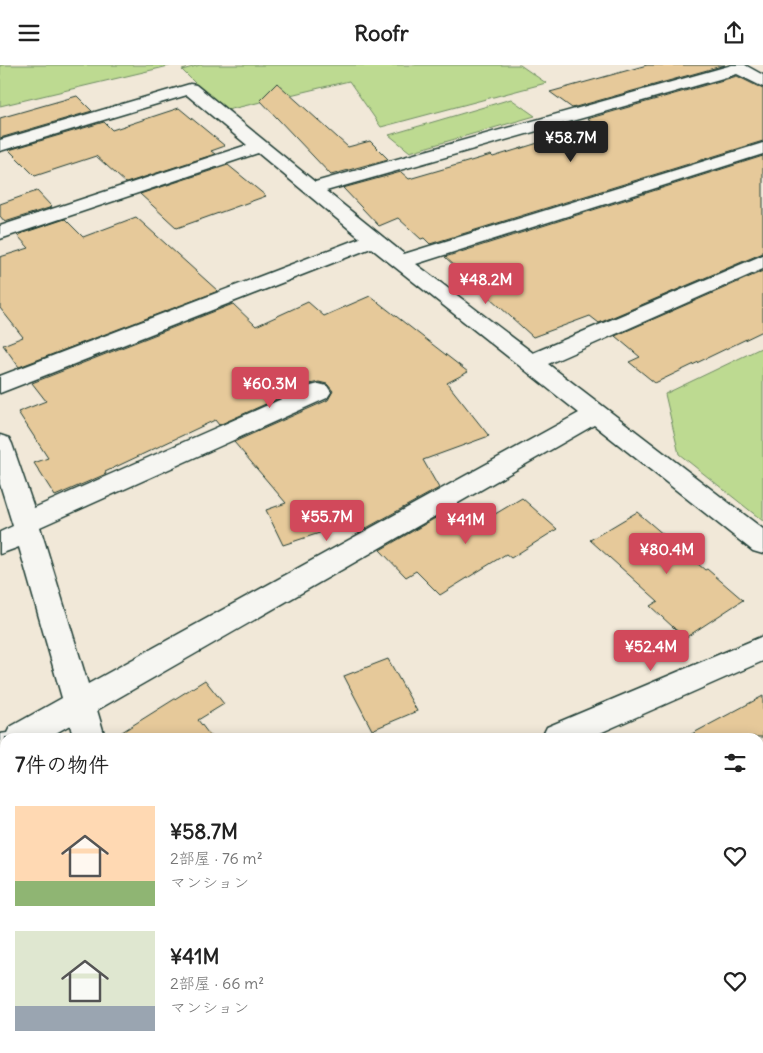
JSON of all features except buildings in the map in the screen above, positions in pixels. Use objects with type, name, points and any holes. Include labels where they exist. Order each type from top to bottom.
[{"type":"street","points":[[312,189],[739,68],[763,82]]},
{"type":"street","points":[[0,146],[190,89],[401,263],[532,363],[594,415],[763,545]]},
{"type":"street","points":[[0,233],[259,147]]},
{"type":"street","points":[[401,263],[763,148]]},
{"type":"street","points":[[0,385],[373,240]]},
{"type":"street","points":[[532,363],[763,261]]},
{"type":"street","points":[[0,544],[27,527],[319,392]]},
{"type":"street","points":[[29,733],[594,415]]},
{"type":"street","points":[[0,444],[27,527],[88,733]]},
{"type":"street","points":[[567,733],[763,648]]},
{"type":"green space","points":[[0,65],[173,65],[0,106]]},
{"type":"green space","points":[[200,65],[520,65],[546,83],[381,127],[349,81],[223,111],[182,70]]},
{"type":"green space","points":[[511,99],[535,116],[410,152],[389,135]]},
{"type":"green space","points":[[763,347],[763,521],[679,454],[665,394]]}]
